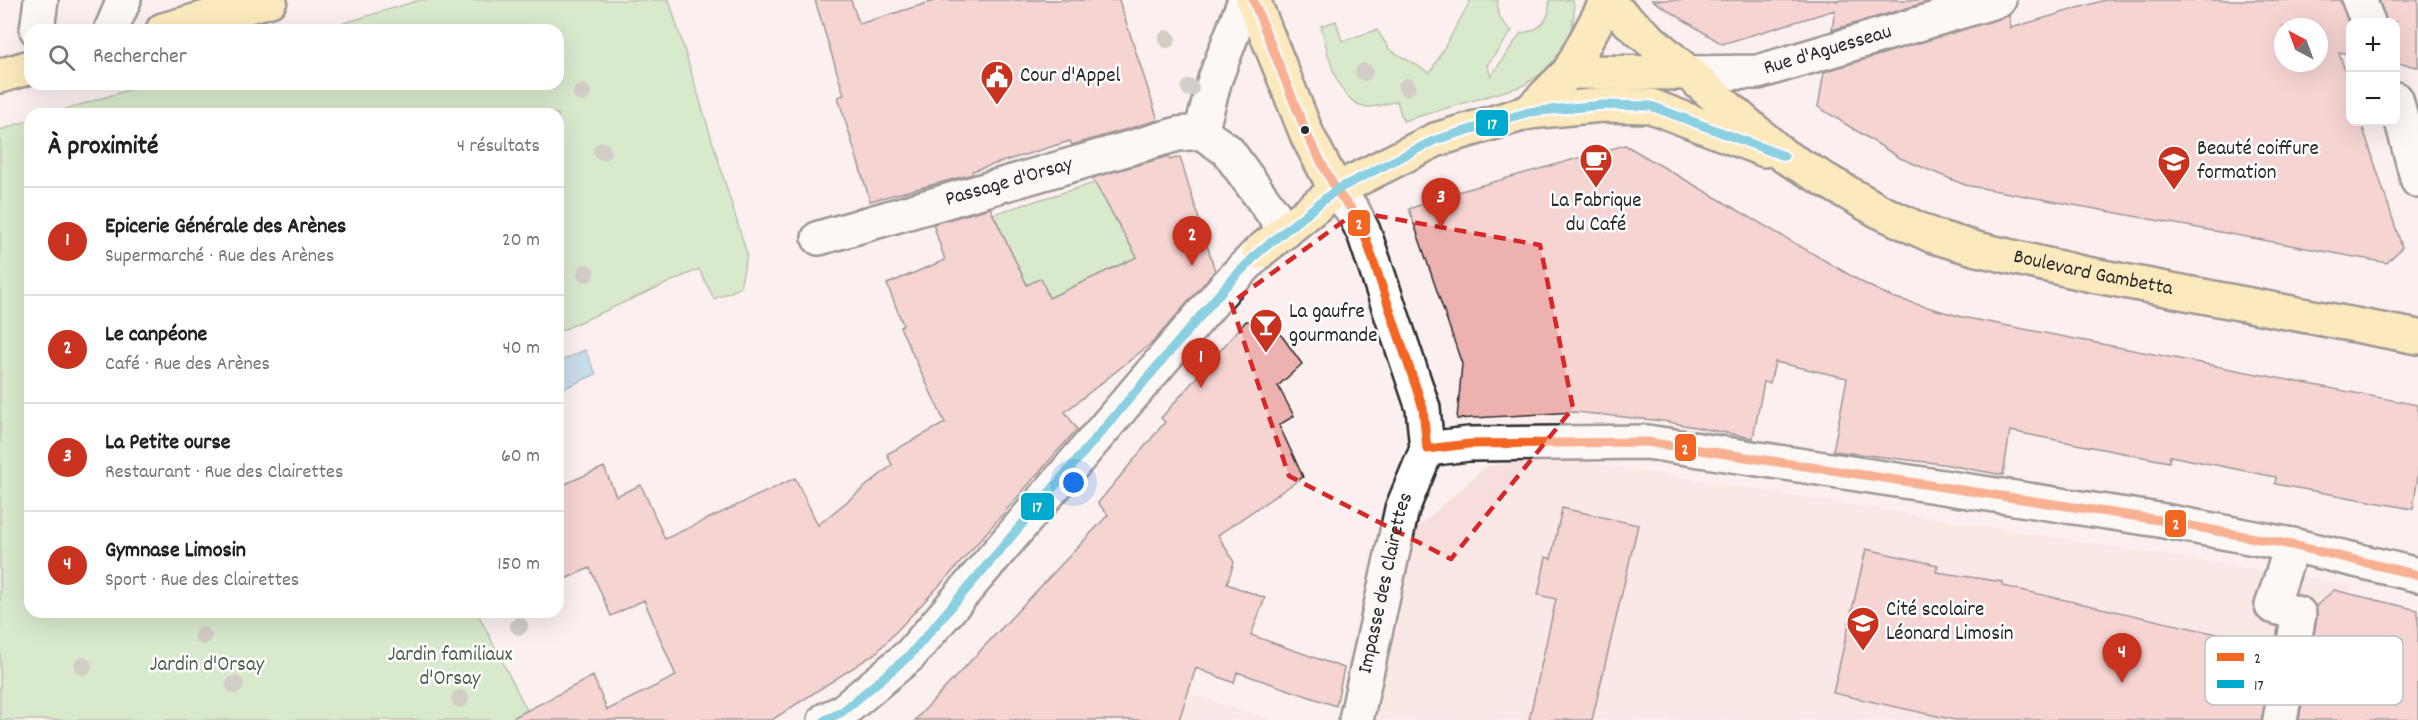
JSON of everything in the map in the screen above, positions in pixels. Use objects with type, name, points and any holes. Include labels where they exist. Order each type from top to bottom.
[{"type":"main road","points":[[181,18],[270,0]]},
{"type":"main road","points":[[1252,0],[1308,136],[1336,190]]},
{"type":"main road","points":[[1529,112],[1569,72],[1605,2]]},
{"type":"main road","name":"Boulevard Gambetta","points":[[1605,2],[1784,156]]},
{"type":"main road","points":[[0,76],[24,69]]},
{"type":"main road","points":[[1569,72],[1687,73]]},
{"type":"main road","name":"Boulevard Gambetta","points":[[1259,252],[1336,190],[1435,140],[1529,112],[1602,105],[1651,106],[1784,156],[1880,211],[1934,236],[1977,249],[2087,274],[2418,337]]},
{"type":"street","points":[[38,24],[41,0]]},
{"type":"street","points":[[114,24],[124,0]]},
{"type":"street","points":[[1245,0],[1215,79],[1201,132],[1227,150],[1286,231]]},
{"type":"street","name":"Rue d'Aguesseau","points":[[1687,73],[1758,72],[1999,0]]},
{"type":"street","points":[[2359,0],[2366,18]]},
{"type":"street","points":[[2404,104],[2418,181]]},
{"type":"street","name":"Passage d'Orsay","points":[[819,238],[1178,134],[1201,132]]},
{"type":"street","points":[[1336,190],[1353,211],[1364,233],[1423,408],[1427,450],[1469,444],[1647,442],[2159,520],[2292,545],[2418,575]]},
{"type":"street","points":[[836,717],[910,655],[1226,286],[1259,252]]},
{"type":"street","name":"Impasse des Clairettes","points":[[1356,720],[1402,509],[1427,450]]},
{"type":"street","points":[[2292,545],[2272,606],[2299,614],[2295,636]]},
{"type":"street","points":[[2280,720],[2283,705]]},
{"type":"highlighted area","points":[[1356,212],[1540,245],[1573,408],[1451,559],[1289,476],[1231,303]]},
{"type":"shaded area","name":"Cité scolaire Léonard Limosin","points":[[1574,460],[2352,585],[2340,636],[2205,636],[2205,705],[2324,705],[2321,720],[1374,720],[1416,529],[1487,466]]},
{"type":"shaded area","points":[[1188,694],[1274,720],[1180,720]]},
{"type":"green space","points":[[420,0],[669,0],[747,254],[740,288],[714,299],[699,269],[564,329],[564,108],[70,108],[128,90],[564,90],[564,24],[341,24]]},
{"type":"green space","points":[[1471,0],[1498,0],[1500,17],[1512,31],[1487,65],[1491,76],[1521,33],[1534,30],[1543,23],[1548,13],[1549,0],[1573,0],[1574,14],[1568,39],[1554,61],[1534,79],[1522,86],[1403,121],[1397,101],[1369,107],[1357,104],[1348,97],[1330,62],[1321,26],[1336,21],[1342,41],[1377,30],[1390,50],[1430,73]]},
{"type":"green space","name":"Jardin d'Orsay","points":[[24,122],[24,618],[480,618],[532,720],[0,720],[0,130]]},
{"type":"green space","points":[[1095,183],[1137,257],[1049,298],[1041,279],[1027,285],[993,214]]},
{"type":"water","points":[[585,350],[596,374],[564,388],[564,359]]},
{"type":"building","name":"Cour d'Appel","points":[[815,0],[851,0],[859,24],[937,0],[1119,0],[1158,120],[1072,145],[1070,141],[972,171],[973,174],[870,201],[838,97],[844,95]]},
{"type":"building","points":[[1652,0],[1836,0],[1837,2],[1837,0],[1934,0],[1832,30],[1835,10],[1722,44]]},
{"type":"building","points":[[2105,0],[2341,0],[2347,18],[2346,53],[2339,52],[2346,74],[2346,126],[2362,126],[2402,247],[2387,263],[1965,185],[1900,158],[1818,107],[1824,72],[2009,15],[2011,28]]},
{"type":"building","points":[[2379,0],[2418,0],[2418,67],[2400,64],[2400,18],[2385,18]]},
{"type":"building","points":[[1625,145],[1867,285],[1892,297],[1962,317],[2418,405],[2418,475],[2413,509],[2275,484],[2276,477],[2170,456],[2169,462],[2010,431],[2003,475],[1943,464],[1833,451],[1847,378],[1775,362],[1770,383],[1764,382],[1753,438],[1663,421],[1575,412],[1457,419],[1462,364],[1409,209],[1447,195]]},
{"type":"building","points":[[1169,156],[1170,160],[1180,157],[1215,271],[1153,342],[1065,412],[1077,429],[953,571],[876,653],[772,720],[509,720],[593,676],[607,710],[676,676],[644,600],[611,616],[590,568],[564,579],[564,484],[604,467],[616,496],[641,485],[665,539],[795,478],[818,525],[892,465],[887,454],[945,423],[900,327],[903,325],[887,284],[945,260],[933,224],[990,208],[1027,285],[1041,278],[1049,298],[1137,257],[1092,178]]},
{"type":"building","points":[[1246,321],[1274,325],[1302,364],[1278,386],[1294,416],[1279,425],[1303,477],[1218,535],[1234,562],[1227,584],[1265,598],[1251,635],[1344,668],[1336,706],[1237,672],[1234,683],[1196,668],[1179,720],[915,720],[1108,515],[1098,503],[1165,422],[1161,418]]},
{"type":"building","points":[[1562,508],[1638,525],[1592,720],[1529,720],[1556,599],[1538,595],[1546,557],[1551,559]]},
{"type":"building","points":[[1866,549],[1938,565],[1936,572],[2003,582],[2003,586],[2226,636],[2205,636],[2205,705],[2264,705],[2262,720],[1955,720],[1833,693]]},
{"type":"building","points":[[2334,590],[2418,610],[2418,720],[2299,720],[2302,705],[2403,705],[2403,636],[2314,636],[2317,617],[2316,606]]},
{"type":"transit line","name":"2","points":[[1253,0],[1308,137],[1336,190],[1353,211],[1364,233],[1423,408],[1427,449],[1469,444],[1647,442],[2159,520],[2292,545],[2418,575]]},
{"type":"transit line","name":"17","points":[[825,720],[842,712],[910,655],[1226,286],[1259,252],[1336,190],[1435,140],[1529,112],[1602,105],[1651,106],[1784,156]]},
{"type":"place","name":"Cour d'Appel","points":[[997,106]]},
{"type":"place","name":"La Fabrique du Café","points":[[1596,189]]},
{"type":"place","name":"Beauté coiffure formation","points":[[2174,191]]},
{"type":"place","name":"La Petite ourse","points":[[1441,228]]},
{"type":"place","name":"Le canpéone","points":[[1192,266]]},
{"type":"place","name":"La gaufre gourmande","points":[[1266,354]]},
{"type":"place","name":"Epicerie Générale des Arènes","points":[[1201,388]]},
{"type":"place","name":"Cité scolaire Léonard Limosin","points":[[1863,652]]},
{"type":"place","name":"Gymnase Limosin","points":[[2122,683]]},
{"type":"park label","name":"Jardin familiaux d'Orsay","points":[[450,668]]}]
